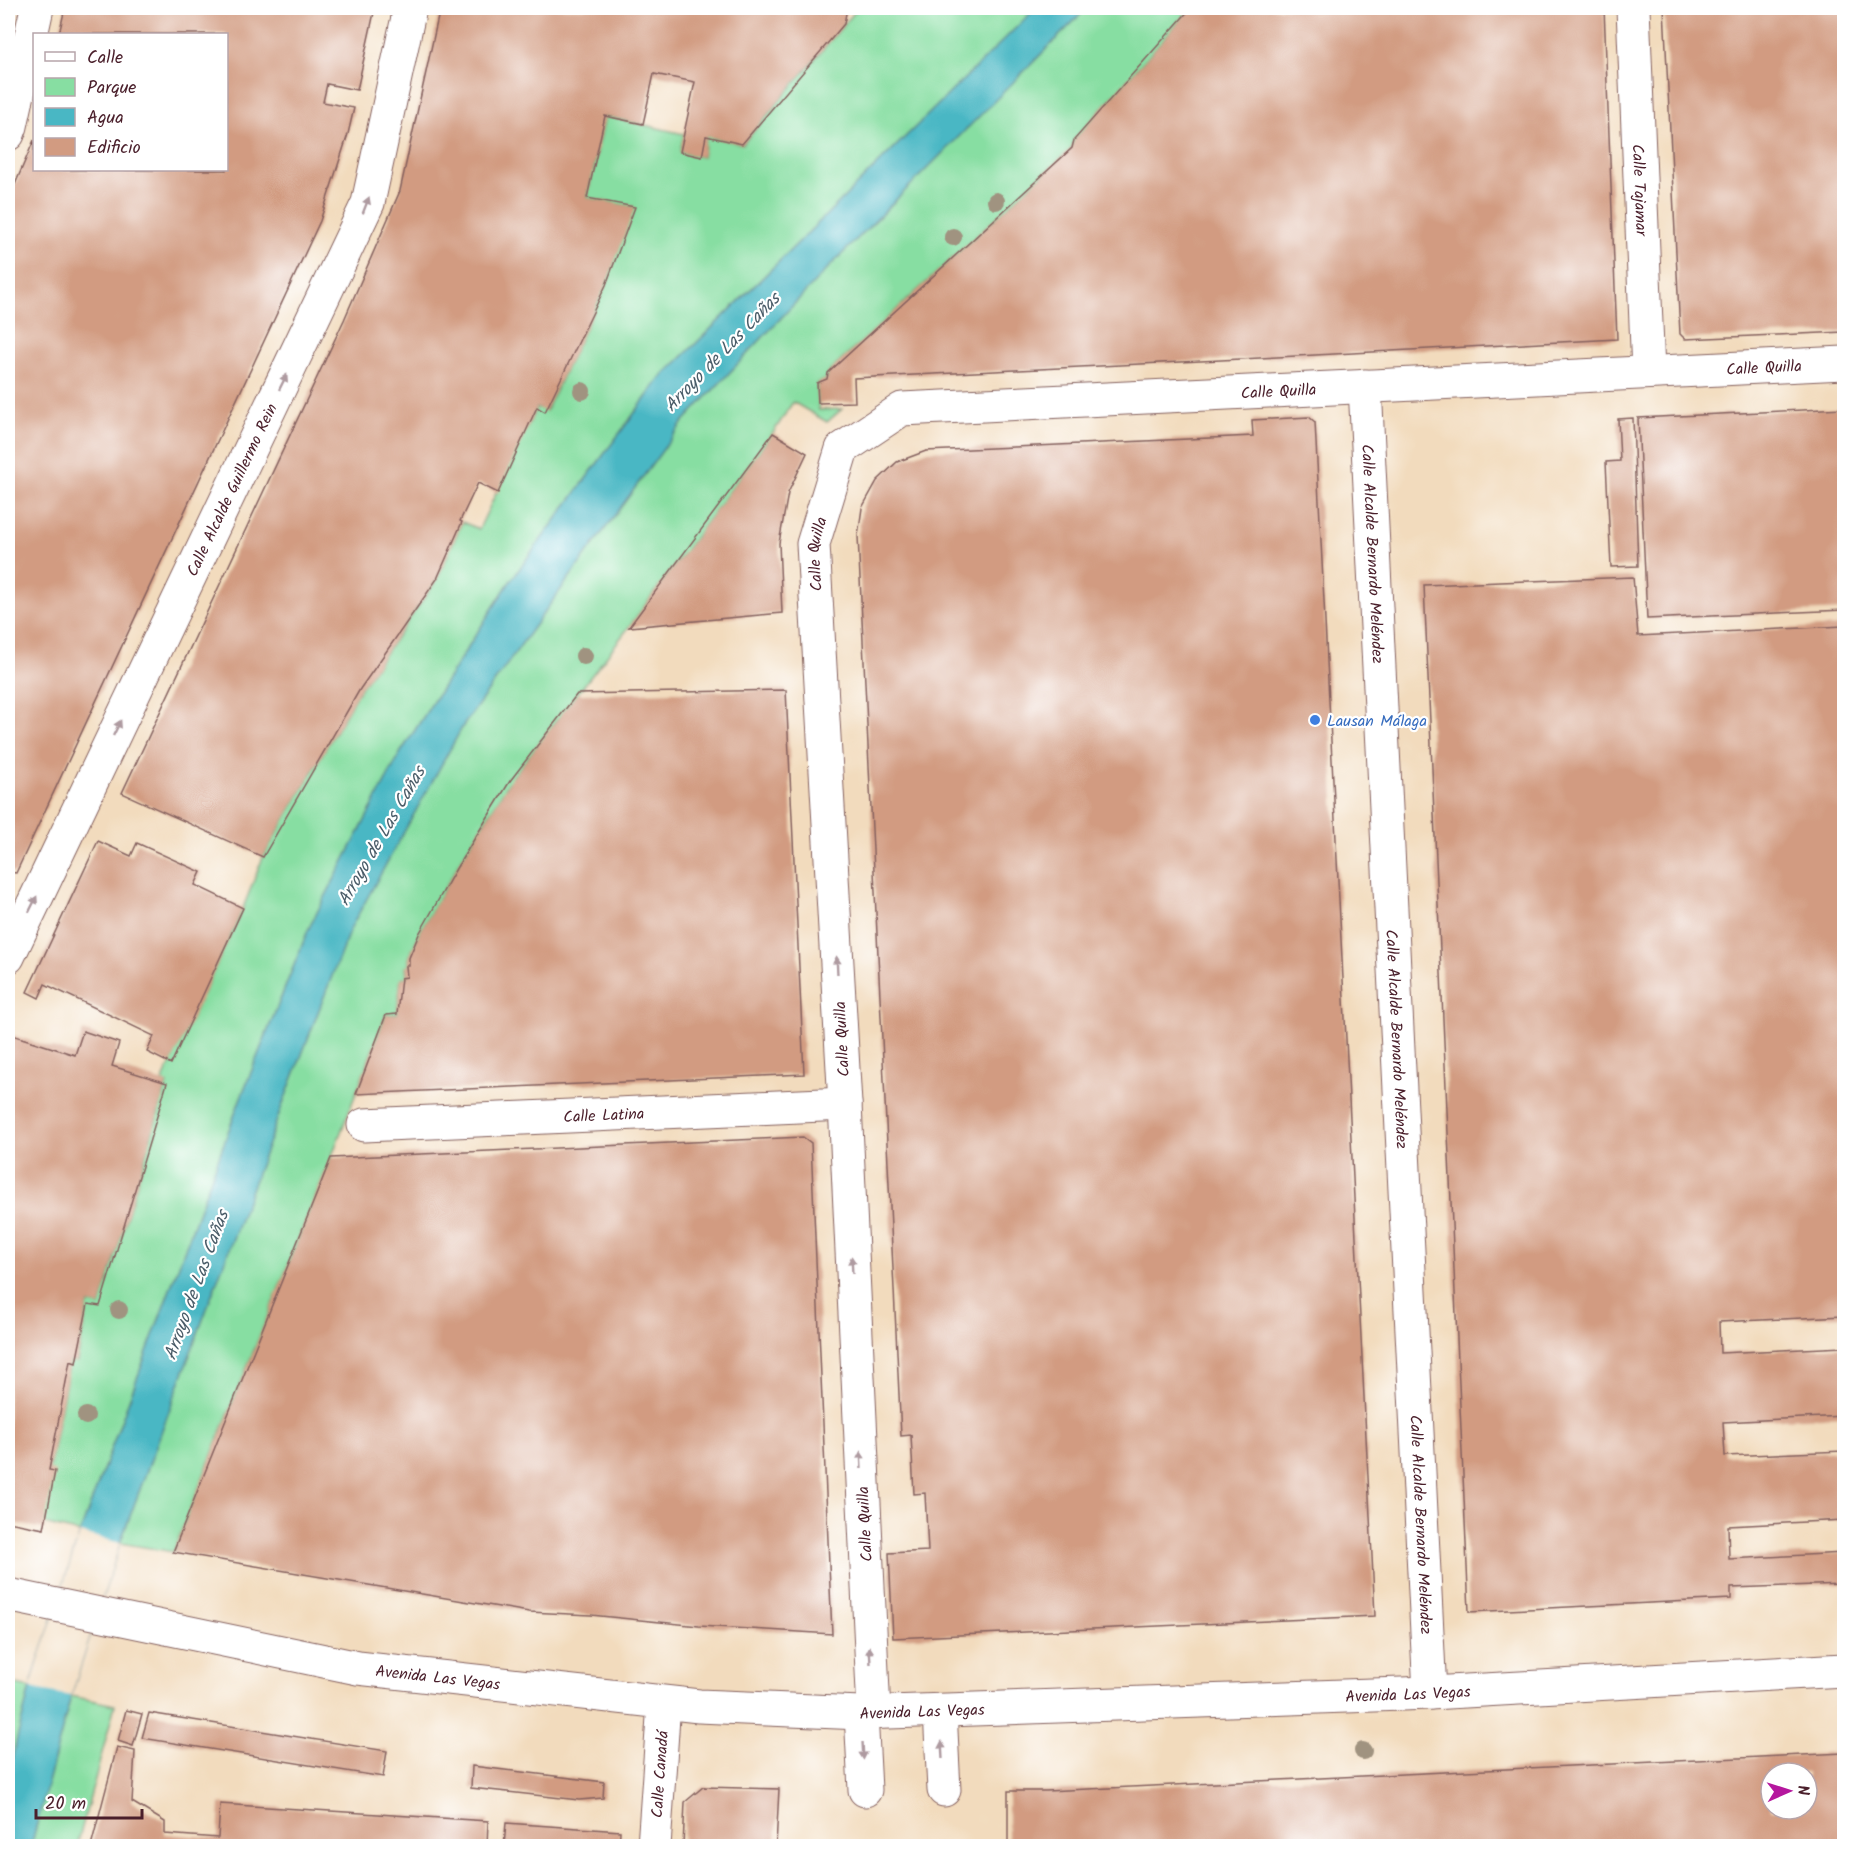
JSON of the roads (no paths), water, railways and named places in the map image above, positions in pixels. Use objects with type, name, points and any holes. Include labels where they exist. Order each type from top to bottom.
[{"type":"street","points":[[8,134],[37,8]]},
{"type":"street","name":"Calle Alcalde Guillermo Rein","points":[[8,957],[368,203],[410,8]]},
{"type":"street","name":"Calle Tajamar","points":[[1633,8],[1648,372]]},
{"type":"street","name":"Calle Quilla","points":[[865,1790],[868,1713],[845,1104],[813,543],[842,449],[902,409],[1845,363]]},
{"type":"street","name":"Calle Alcalde Bernardo Meléndez","points":[[1365,386],[1430,1692]]},
{"type":"street","name":"Calle Latina","points":[[363,1125],[845,1104]]},
{"type":"street","name":"Avenida Las Vegas","points":[[8,1595],[357,1668],[699,1706],[868,1713],[1430,1692],[1845,1670]]},
{"type":"street","name":"Calle Canadá","points":[[654,1846],[664,1702]]},
{"type":"street","points":[[940,1711],[944,1790]]},
{"type":"water","name":"Arroyo de Las Cañas","points":[[1036,8],[1087,8],[827,269],[683,422],[463,726],[350,929],[120,1543],[71,1696],[31,1846],[8,1846],[8,1774],[30,1688],[80,1533],[240,1100],[309,928],[401,752],[509,583],[659,380]]},
{"type":"place","name":"Lausan Málaga","points":[[1315,720]]}]
